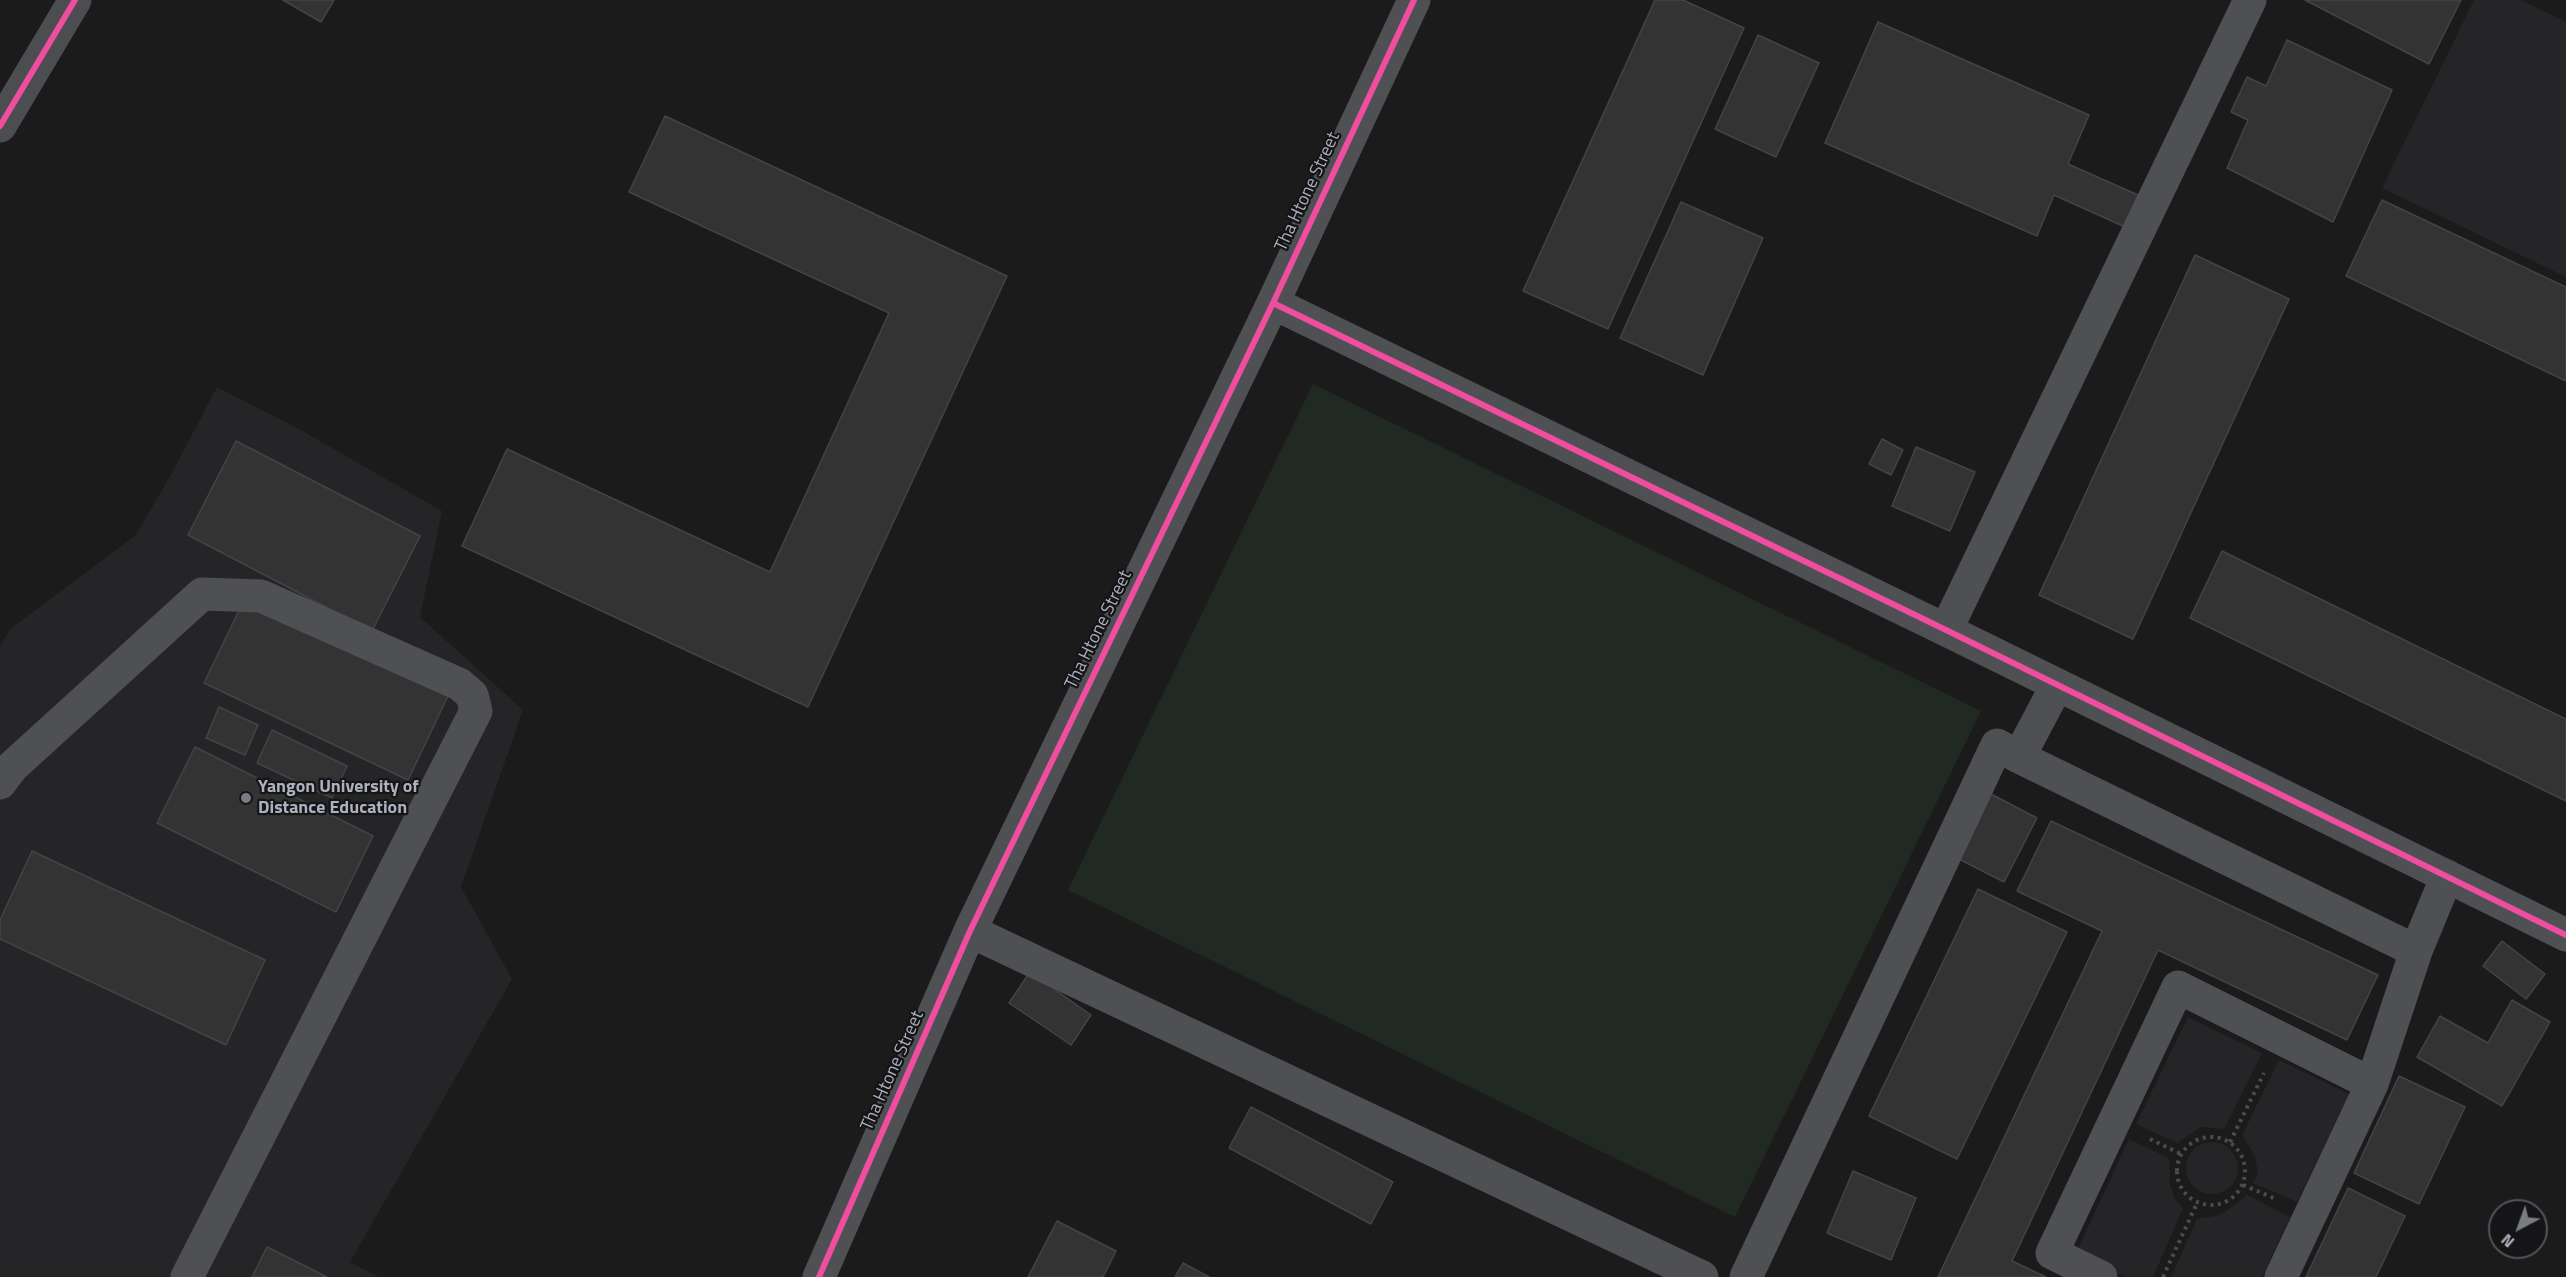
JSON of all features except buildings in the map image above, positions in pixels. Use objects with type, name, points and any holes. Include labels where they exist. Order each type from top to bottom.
[{"type":"main road","points":[[0,126],[75,0]]},
{"type":"street","name":"Tha Htone Street","points":[[819,1277],[970,931],[1273,303],[1414,0]]},
{"type":"street","points":[[1946,630],[2250,0]]},
{"type":"street","points":[[1273,303],[2566,935]]},
{"type":"street","points":[[0,783],[12,767],[202,594],[261,596],[459,684],[472,695],[476,711],[187,1277]]},
{"type":"street","points":[[2019,757],[2057,685]]},
{"type":"street","points":[[1746,1277],[1996,745],[2416,951]]},
{"type":"street","points":[[2281,1277],[2373,1084],[2416,951],[2447,876]]},
{"type":"street","points":[[970,931],[1702,1277]]},
{"type":"street","points":[[2101,1277],[2052,1253],[2178,987],[2373,1084]]},
{"type":"path","points":[[2230,1142],[2281,1038]]},
{"type":"path","points":[[2208,1136],[2230,1142],[2242,1156],[2246,1176],[2243,1185],[2238,1194],[2219,1205],[2208,1206],[2197,1203],[2180,1187],[2178,1164],[2181,1154],[2188,1145],[2208,1136]]},
{"type":"path","points":[[2163,1277],[2197,1203]]},
{"type":"shaded area","points":[[2474,0],[2521,0],[2566,22],[2566,277],[2382,188]]},
{"type":"shaded area","points":[[1313,384],[1981,711],[1735,1217],[1068,890]]},
{"type":"shaded area","name":"Yangon University of Distance Education","points":[[217,387],[299,429],[442,511],[420,617],[523,710],[461,887],[512,979],[350,1262],[378,1277],[0,1277],[0,646],[10,629],[136,535]]},
{"type":"shaded area","points":[[2188,1017],[2262,1053],[2224,1129],[2201,1127],[2177,1143],[2136,1124]]},
{"type":"shaded area","points":[[2279,1060],[2349,1094],[2297,1202],[2253,1183],[2258,1173],[2255,1156],[2242,1135]]},
{"type":"shaded area","points":[[2129,1139],[2169,1158],[2170,1185],[2175,1199],[2183,1208],[2153,1277],[2126,1277],[2075,1255]]},
{"type":"shaded area","points":[[2212,1142],[2226,1146],[2234,1154],[2238,1168],[2234,1182],[2226,1190],[2212,1194],[2198,1190],[2190,1182],[2186,1168],[2190,1154],[2198,1146]]},
{"type":"shaded area","points":[[2247,1195],[2290,1217],[2262,1277],[2171,1277],[2197,1219],[2225,1212]]},
{"type":"cycle path","points":[[0,126],[75,0]]},
{"type":"cycle path","points":[[819,1277],[970,931],[1273,303],[1414,0]]},
{"type":"cycle path","points":[[1273,303],[2566,935]]},
{"type":"place","name":"Yangon University of Distance Education","points":[[246,798]]}]
